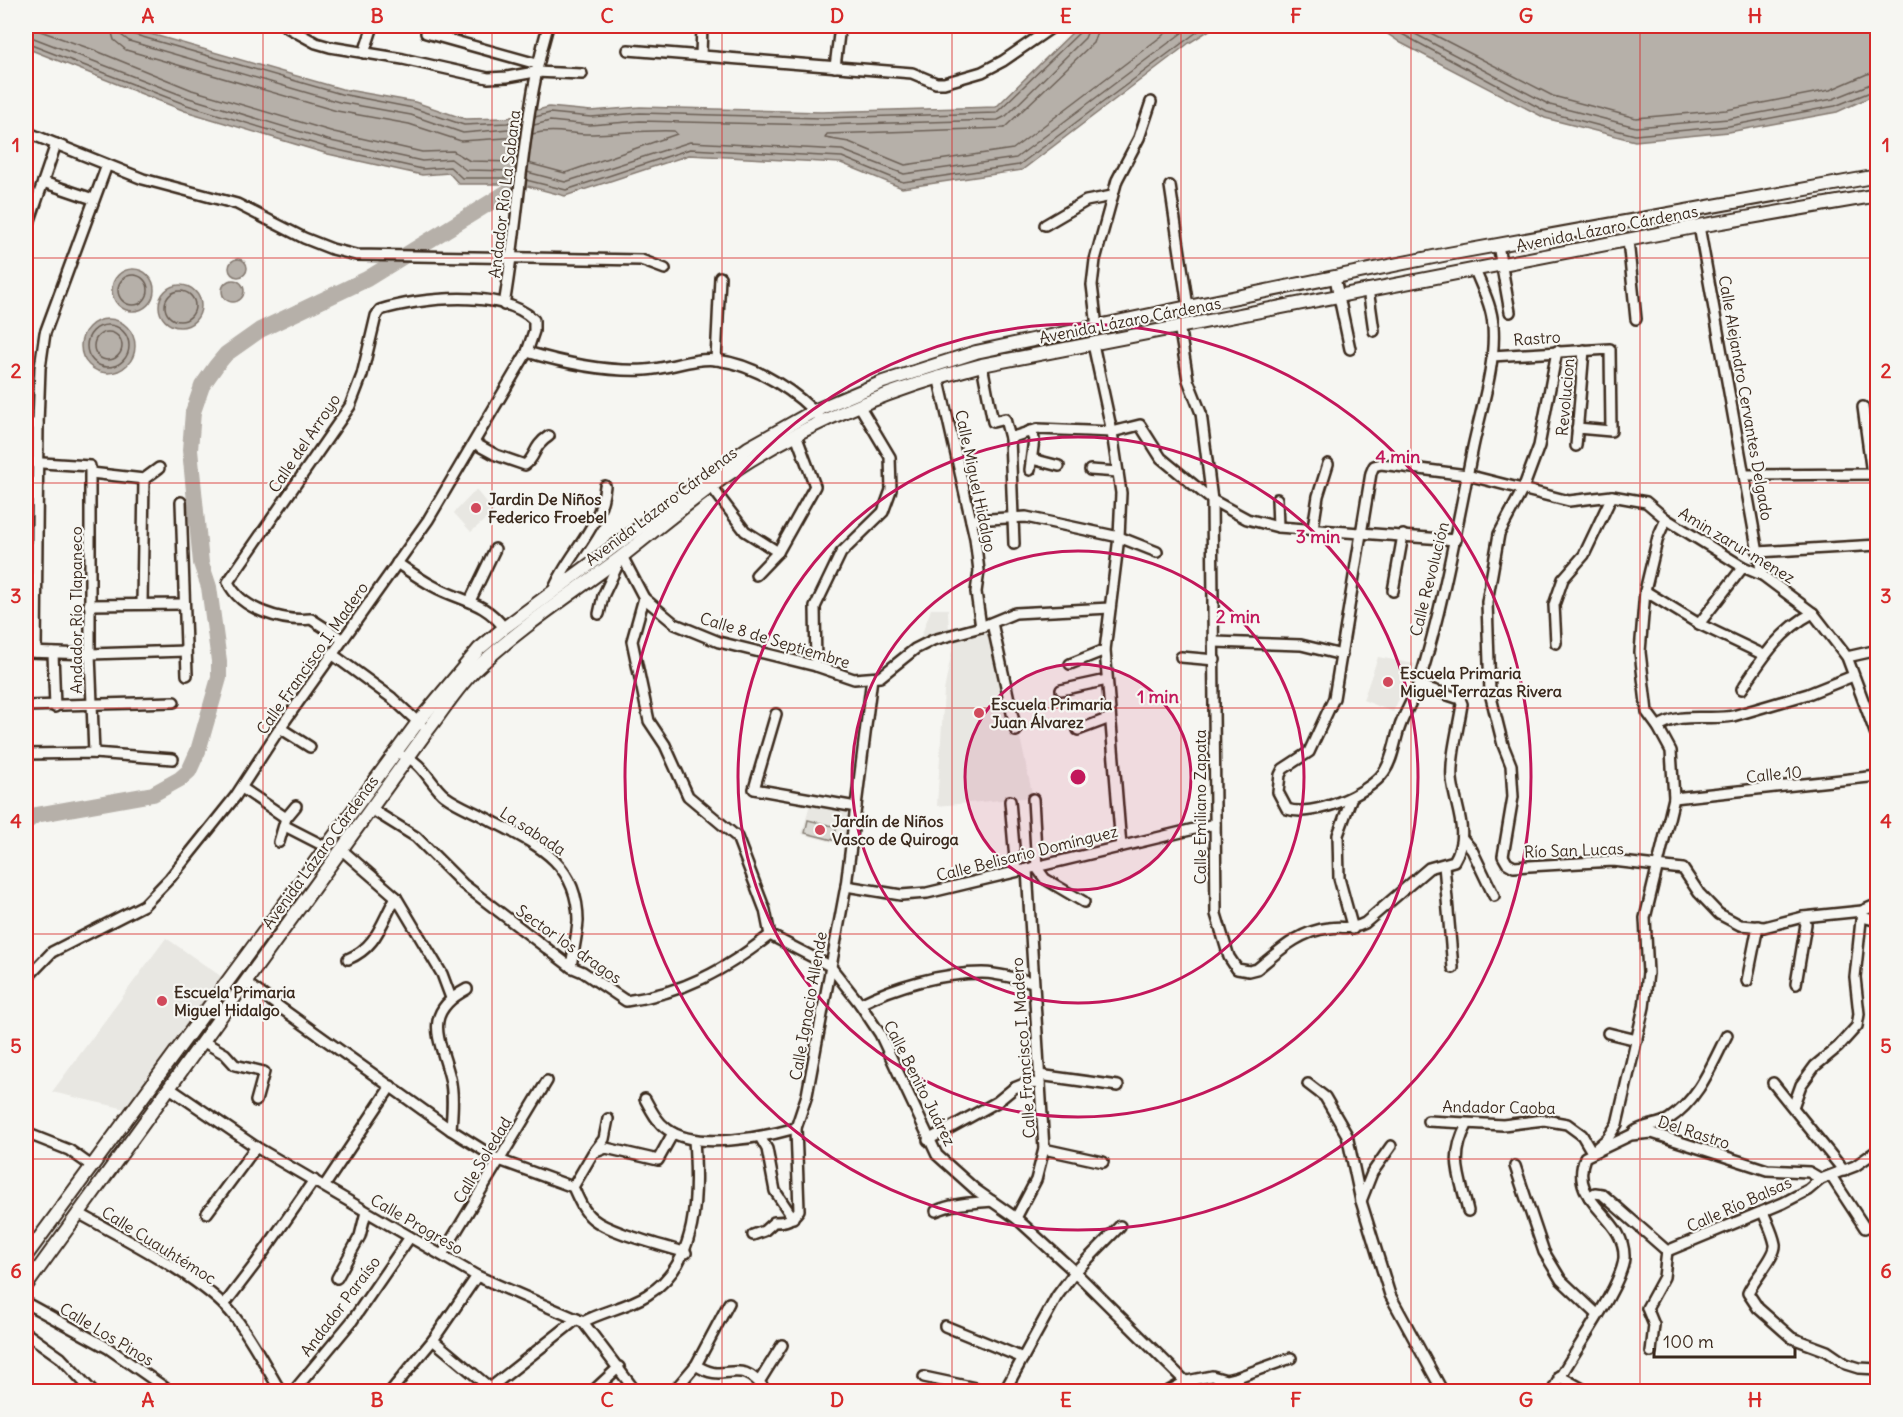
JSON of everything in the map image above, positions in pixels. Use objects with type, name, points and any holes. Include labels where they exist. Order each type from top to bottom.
[{"type":"main road","name":"Avenida Lázaro Cárdenas","points":[[26,1256],[418,722],[479,650],[504,628],[551,596],[748,448],[818,416],[883,382],[976,352],[1498,245],[1878,176]]},
{"type":"main road","points":[[1863,179],[1872,196]]},
{"type":"main road","name":"Avenida Lázaro Cárdenas","points":[[26,1286],[171,1089],[427,731],[476,669],[524,628],[622,556],[711,486],[761,453],[796,435],[818,416],[859,405],[938,376],[982,365],[1699,226],[1872,196]]},
{"type":"main road","points":[[1570,232],[1574,251]]},
{"type":"street","points":[[285,26],[316,43],[488,78],[536,68]]},
{"type":"street","points":[[364,53],[372,26]]},
{"type":"street","name":"Andador Río La Sabana","points":[[504,304],[536,68],[548,26]]},
{"type":"street","points":[[701,55],[702,26]]},
{"type":"street","points":[[835,67],[840,26]]},
{"type":"street","points":[[628,50],[912,73],[936,83],[944,83],[982,72],[1004,61],[1054,26]]},
{"type":"street","points":[[426,33],[536,68],[582,74]]},
{"type":"street","points":[[1097,327],[1093,308],[1093,276],[1112,196],[1117,180],[1139,138],[1151,102]]},
{"type":"street","points":[[26,132],[152,181],[237,204],[304,238],[356,255],[386,258],[456,256],[641,260],[665,269]]},
{"type":"street","points":[[26,232],[56,144]]},
{"type":"street","points":[[36,652],[38,424],[40,368],[45,333],[107,165]]},
{"type":"street","points":[[44,182],[93,199]]},
{"type":"street","points":[[1170,186],[1188,307]]},
{"type":"street","points":[[1045,225],[1086,201],[1112,196]]},
{"type":"street","name":"Calle Alejandro Cervantes Delgado","points":[[1699,226],[1761,575]]},
{"type":"street","points":[[1628,240],[1636,319]]},
{"type":"street","points":[[1498,245],[1510,312]]},
{"type":"street","name":"Calle Revolución","points":[[1342,655],[1334,698],[1309,752],[1283,769],[1277,785],[1280,798],[1287,808],[1296,812],[1351,799],[1383,773],[1394,753],[1399,729],[1418,685],[1456,540],[1492,356],[1494,327],[1490,308],[1475,270]]},
{"type":"street","points":[[716,360],[720,277]]},
{"type":"street","points":[[1335,278],[1350,349]]},
{"type":"street","points":[[1368,289],[1374,331]]},
{"type":"street","name":"Calle del Arroyo","points":[[342,639],[311,619],[297,621],[272,615],[255,607],[238,595],[228,582],[350,406],[380,310],[451,297],[504,304]]},
{"type":"street","name":"Calle Francisco I. Madero","points":[[26,980],[52,952],[144,905],[170,878],[242,788],[280,728],[428,520],[527,352],[534,331],[534,320],[527,313],[504,304]]},
{"type":"street","name":"Calle Emiliano Zapata","points":[[1179,325],[1188,380],[1201,413],[1212,500],[1211,586],[1215,642],[1216,914],[1233,965],[1249,971],[1257,969],[1299,935],[1329,928],[1353,929]]},
{"type":"street","points":[[1093,344],[1112,432],[1121,493],[1119,537],[1105,650],[1121,846]]},
{"type":"street","points":[[1577,428],[1611,431],[1610,349],[1584,350]]},
{"type":"street","name":"Rastro","points":[[1492,356],[1584,350]]},
{"type":"street","name":"Revolucion","points":[[1576,446],[1584,350]]},
{"type":"street","points":[[1523,489],[1539,446],[1557,351]]},
{"type":"street","points":[[527,352],[561,361],[626,370],[644,370],[716,360],[767,378],[818,416]]},
{"type":"street","points":[[982,365],[993,422],[1005,419],[1010,438],[1014,544]]},
{"type":"street","name":"Calle Miguel Hidalgo","points":[[938,376],[971,520],[979,571],[976,592],[981,627]]},
{"type":"street","points":[[816,666],[815,607],[841,553],[884,512],[891,490],[890,457],[859,405]]},
{"type":"street","points":[[1745,475],[1875,474],[1863,407]]},
{"type":"street","points":[[26,424],[38,424]]},
{"type":"street","points":[[1010,438],[1030,431],[1050,429],[1112,432],[1138,425],[1143,427],[1161,458],[1212,500],[1247,519],[1278,527],[1456,540]]},
{"type":"street","points":[[1030,431],[1034,439],[1030,470]]},
{"type":"street","points":[[756,575],[778,552],[814,486],[796,435]]},
{"type":"street","points":[[474,443],[495,455],[525,465],[531,460],[538,443],[549,436]]},
{"type":"street","points":[[1032,459],[1059,466]]},
{"type":"street","points":[[26,462],[39,462],[144,479],[159,468]]},
{"type":"street","points":[[1313,528],[1318,496],[1328,464]]},
{"type":"street","name":"Amin zarur menez","points":[[1363,532],[1374,466],[1467,475],[1569,501],[1612,496],[1646,502],[1666,519],[1743,567],[1761,575],[1813,613],[1847,657],[1878,740]]},
{"type":"street","name":"Andador Río Tlapaneco","points":[[90,470],[89,605],[94,753]]},
{"type":"street","points":[[1090,470],[1118,472]]},
{"type":"street","points":[[142,604],[144,479]]},
{"type":"street","points":[[551,596],[561,571],[597,520],[605,486]]},
{"type":"street","points":[[711,486],[751,537],[778,552]]},
{"type":"street","name":"Río San Lucas","points":[[1523,489],[1499,534],[1487,602],[1490,693],[1503,745],[1511,765],[1513,796],[1503,856],[1507,863],[1514,867],[1613,861],[1656,865]]},
{"type":"street","points":[[1556,643],[1554,605],[1563,579],[1584,555],[1612,496]]},
{"type":"street","points":[[1277,499],[1278,527]]},
{"type":"street","points":[[181,502],[187,675]]},
{"type":"street","points":[[971,520],[1026,517],[1119,537],[1157,552]]},
{"type":"street","points":[[1552,1392],[1559,1376],[1598,1315],[1619,1274],[1624,1258],[1618,1231],[1593,1205],[1583,1184],[1580,1169],[1585,1157],[1608,1138],[1617,1124],[1637,1040],[1648,973],[1645,918],[1674,798],[1671,751],[1647,712],[1640,652],[1645,591],[1658,537],[1666,519]]},
{"type":"street","points":[[1215,642],[1301,645],[1342,655],[1363,532]]},
{"type":"street","points":[[1393,591],[1403,535]]},
{"type":"street","points":[[1758,552],[1878,545]]},
{"type":"street","points":[[470,601],[495,549]]},
{"type":"street","points":[[622,556],[644,598],[632,641],[649,721],[665,745],[688,796],[736,837],[765,910],[770,935]]},
{"type":"street","points":[[599,614],[603,596],[622,556]]},
{"type":"street","points":[[397,563],[433,586],[470,601],[494,614],[504,628]]},
{"type":"street","points":[[1699,624],[1743,567]]},
{"type":"street","points":[[26,575],[36,575]]},
{"type":"street","points":[[1645,591],[1699,624],[1764,655]]},
{"type":"street","name":"Calle 8 de Septiembre","points":[[644,598],[675,624],[719,642],[816,666],[854,679],[872,678]]},
{"type":"street","points":[[89,605],[184,604]]},
{"type":"street","points":[[872,678],[880,677],[915,649],[933,640],[981,627],[1015,614],[1110,608]]},
{"type":"street","points":[[1742,689],[1764,655],[1793,624],[1813,613]]},
{"type":"street","points":[[992,623],[1016,731]]},
{"type":"street","points":[[1070,664],[1105,650]]},
{"type":"street","points":[[1847,657],[1878,650]]},
{"type":"street","points":[[26,652],[90,654],[186,651]]},
{"type":"street","points":[[53,653],[56,707]]},
{"type":"street","points":[[332,654],[392,698],[427,731]]},
{"type":"street","points":[[1181,657],[1215,660]]},
{"type":"street","points":[[1658,727],[1668,720],[1695,716],[1720,718],[1732,716],[1808,694],[1853,676]]},
{"type":"street","name":"Calle Ignacio Allende","points":[[796,1214],[796,1128],[807,1095],[846,886],[872,678]]},
{"type":"street","points":[[1061,690],[1107,680]]},
{"type":"street","points":[[1351,799],[1338,835],[1338,856],[1339,878],[1353,929],[1373,917],[1429,868],[1454,861],[1461,850],[1460,810],[1452,778],[1460,699],[1418,685]]},
{"type":"street","points":[[26,706],[56,707],[174,702]]},
{"type":"street","points":[[776,714],[754,789],[856,807]]},
{"type":"street","points":[[1078,730],[1110,718]]},
{"type":"street","points":[[280,728],[310,747]]},
{"type":"street","points":[[26,753],[94,753],[173,759]]},
{"type":"street","points":[[395,753],[409,757]]},
{"type":"street","name":"La sabada","points":[[409,757],[444,795],[547,854],[556,860],[566,872],[571,882],[578,922],[571,967]]},
{"type":"street","name":"Calle 10","points":[[1674,798],[1878,776]]},
{"type":"street","points":[[242,788],[286,822],[326,847]]},
{"type":"street","name":"Calle Francisco I. Madero","points":[[1016,1218],[1036,1180],[1044,1149],[1033,981],[1034,799]]},
{"type":"street","points":[[1010,801],[1016,872]]},
{"type":"street","points":[[279,842],[286,822],[296,806]]},
{"type":"street","name":"Sector los dragos","points":[[372,809],[416,837],[463,884],[571,967],[583,972],[626,1001],[644,999],[714,975],[770,935]]},
{"type":"street","name":"Calle Belisario Domínguez","points":[[846,886],[901,895],[927,893],[1215,824]]},
{"type":"street","points":[[1462,838],[1472,850],[1494,896]]},
{"type":"street","points":[[342,850],[396,897],[442,974],[451,998]]},
{"type":"street","points":[[1444,865],[1453,968]]},
{"type":"street","points":[[1656,865],[1683,869],[1699,894],[1719,914],[1740,925],[1761,927],[1803,917],[1862,914],[1878,921]]},
{"type":"street","points":[[1032,869],[1083,902]]},
{"type":"street","points":[[348,960],[360,955],[371,945],[396,897]]},
{"type":"street","points":[[1793,1107],[1801,1086],[1815,1066],[1838,1047],[1857,1026],[1859,1014],[1855,977],[1862,914],[1876,903]]},
{"type":"street","points":[[1796,984],[1806,924],[1803,917]]},
{"type":"street","points":[[1747,981],[1761,927]]},
{"type":"street","name":"Calle Benito Juárez","points":[[770,935],[830,966],[860,1004],[880,1034],[937,1155],[1016,1218],[1075,1272],[1196,1392]]},
{"type":"street","points":[[860,1004],[887,990],[908,984],[969,974],[983,973],[1033,981]]},
{"type":"street","points":[[246,983],[451,1130],[499,1160],[573,1187],[581,1205],[592,1219],[605,1226],[686,1252]]},
{"type":"street","points":[[451,1130],[451,1080],[436,1036],[436,1027],[451,998],[467,989]]},
{"type":"street","points":[[1608,1034],[1637,1040]]},
{"type":"street","points":[[1631,1135],[1644,1125],[1666,1121],[1690,1104],[1726,1035]]},
{"type":"street","points":[[204,1042],[225,1054],[235,1065],[264,1072],[256,1101]]},
{"type":"street","points":[[928,1140],[997,1102],[1014,1088],[1039,1079],[1118,1086]]},
{"type":"street","name":"Calle Soledad","points":[[442,1255],[547,1080]]},
{"type":"street","points":[[1773,1083],[1844,1171]]},
{"type":"street","points":[[1308,1084],[1325,1097],[1347,1135],[1361,1201],[1390,1295],[1443,1392]]},
{"type":"street","points":[[325,1185],[391,1086]]},
{"type":"street","name":"Calle Progreso","points":[[171,1089],[256,1147],[325,1185],[366,1212],[477,1276],[580,1320],[620,1366],[636,1392]]},
{"type":"street","points":[[645,1099],[652,1112],[673,1133],[694,1140],[760,1137],[796,1128]]},
{"type":"street","points":[[573,1187],[604,1139],[608,1119]]},
{"type":"street","name":"Andador Caoba","points":[[1428,1121],[1467,1125],[1503,1125],[1544,1120],[1567,1124],[1582,1135],[1592,1152]]},
{"type":"street","points":[[1467,1125],[1459,1139],[1455,1158],[1468,1211]]},
{"type":"street","points":[[26,1133],[69,1150],[93,1167]]},
{"type":"street","points":[[593,1153],[606,1148],[658,1160],[673,1133]]},
{"type":"street","name":"Del Rastro","points":[[1592,1152],[1631,1135],[1652,1133],[1767,1170],[1809,1172],[1821,1179]]},
{"type":"street","points":[[753,1235],[764,1231],[774,1222],[784,1222],[796,1214],[775,1191],[767,1149],[760,1137]]},
{"type":"street","points":[[433,1340],[490,1390],[580,1320],[646,1296],[664,1283],[686,1252],[692,1227],[697,1173],[694,1140]]},
{"type":"street","points":[[1361,1201],[1372,1173],[1391,1146]]},
{"type":"street","points":[[207,1213],[256,1147]]},
{"type":"street","points":[[1044,1149],[1103,1162]]},
{"type":"street","points":[[1821,1179],[1844,1171],[1878,1150]]},
{"type":"street","points":[[1515,1166],[1544,1252],[1561,1280],[1598,1315]]},
{"type":"street","points":[[1831,1176],[1865,1228]]},
{"type":"street","points":[[224,1305],[314,1179]]},
{"type":"street","name":"Calle Río Balsas","points":[[1667,1251],[1763,1212],[1808,1190],[1821,1179]]},
{"type":"street","points":[[1589,1197],[1595,1193],[1602,1194],[1667,1251],[1664,1277],[1647,1308],[1654,1325],[1651,1352]]},
{"type":"street","points":[[936,1211],[949,1205],[971,1205],[992,1201]]},
{"type":"street","points":[[337,1278],[360,1236],[366,1212]]},
{"type":"street","points":[[1763,1212],[1776,1245],[1775,1254],[1753,1280],[1748,1293],[1758,1308],[1792,1338],[1827,1351],[1846,1364],[1859,1368],[1878,1369]]},
{"type":"street","name":"Calle Cuauhtémoc","points":[[80,1214],[175,1269],[224,1305],[235,1317],[281,1392]]},
{"type":"street","points":[[1004,1392],[1057,1296],[1075,1272],[1120,1226]]},
{"type":"street","name":"Andador Paraíso","points":[[293,1392],[352,1321],[410,1237]]},
{"type":"street","points":[[390,1392],[433,1340],[477,1276]]},
{"type":"street","name":"Calle Los Pinos","points":[[26,1303],[108,1348],[171,1392]]},
{"type":"street","points":[[673,1392],[696,1365],[729,1303]]},
{"type":"street","points":[[945,1326],[1023,1358]]},
{"type":"street","points":[[26,1333],[61,1358],[93,1392]]},
{"type":"street","points":[[759,1382],[782,1345]]},
{"type":"street","points":[[1167,1392],[1187,1381],[1212,1376],[1226,1380],[1291,1358]]},
{"type":"street","points":[[696,1365],[707,1373],[718,1375],[738,1370],[748,1372],[767,1392]]},
{"type":"street","points":[[592,1392],[620,1366]]},
{"type":"street","points":[[1559,1376],[1588,1392]]},
{"type":"street","points":[[924,1377],[994,1392]]},
{"type":"shaded area","name":"Jardin De Niños Federico Froebel","points":[[476,490],[494,512],[471,532],[454,513]]},
{"type":"shaded area","points":[[931,609],[948,609],[949,632],[919,642]]},
{"type":"shaded area","name":"Escuela Primaria Juan Álvarez","points":[[996,628],[1033,797],[937,806],[944,691],[954,640]]},
{"type":"shaded area","name":"Escuela Primaria Miguel Terrazas Rivera","points":[[1378,657],[1415,664],[1393,712],[1363,700]]},
{"type":"shaded area","points":[[811,800],[852,811],[843,845],[802,834]]},
{"type":"shaded area","points":[[808,820],[837,827],[833,840],[805,833]]},
{"type":"shaded area","name":"Escuela Primaria Miguel Hidalgo","points":[[166,938],[222,977],[126,1109],[52,1092]]},
{"type":"water","points":[[26,26],[123,26],[342,89],[415,102],[465,119],[507,118],[549,107],[591,111],[640,107],[821,112],[996,107],[1079,26],[1216,26],[1189,43],[1022,170],[902,188],[841,163],[689,155],[565,196],[520,184],[459,184],[449,173],[422,175],[328,154],[185,111],[26,48]]},
{"type":"water","points":[[1376,26],[1877,26],[1877,94],[1837,112],[1729,132],[1635,141],[1545,118],[1401,43]]},
{"type":"water","points":[[234,259],[242,259],[247,264],[245,275],[234,277],[229,272],[229,264]]},
{"type":"water","points":[[133,269],[148,275],[154,290],[148,305],[133,311],[118,305],[112,290],[118,275]]},
{"type":"water","points":[[229,280],[237,280],[244,287],[244,295],[237,302],[229,302],[222,295],[222,287]]},
{"type":"water","points":[[180,285],[195,291],[201,306],[195,321],[180,327],[165,321],[159,306],[165,291]]},
{"type":"water","points":[[103,319],[113,319],[123,323],[131,331],[135,346],[131,361],[123,369],[113,373],[103,373],[93,369],[85,361],[81,351],[81,341],[85,331],[93,323]]},
{"type":"waterway","points":[[26,822],[36,815],[153,794],[180,779],[189,771],[198,751],[219,678],[219,661],[209,587],[201,563],[190,450],[193,412],[202,386],[216,366],[226,354],[260,330],[367,279],[520,184]]},
{"type":"place","name":"Jardin De Niños Federico Froebel","points":[[476,508]]},
{"type":"place","name":"Escuela Primaria Miguel Terrazas Rivera","points":[[1388,682]]},
{"type":"place","name":"Escuela Primaria Juan Álvarez","points":[[979,713]]},
{"type":"place","name":"Jardín de Niños Vasco de Quiroga","points":[[820,830]]},
{"type":"place","name":"Escuela Primaria Miguel Hidalgo","points":[[162,1001]]}]
